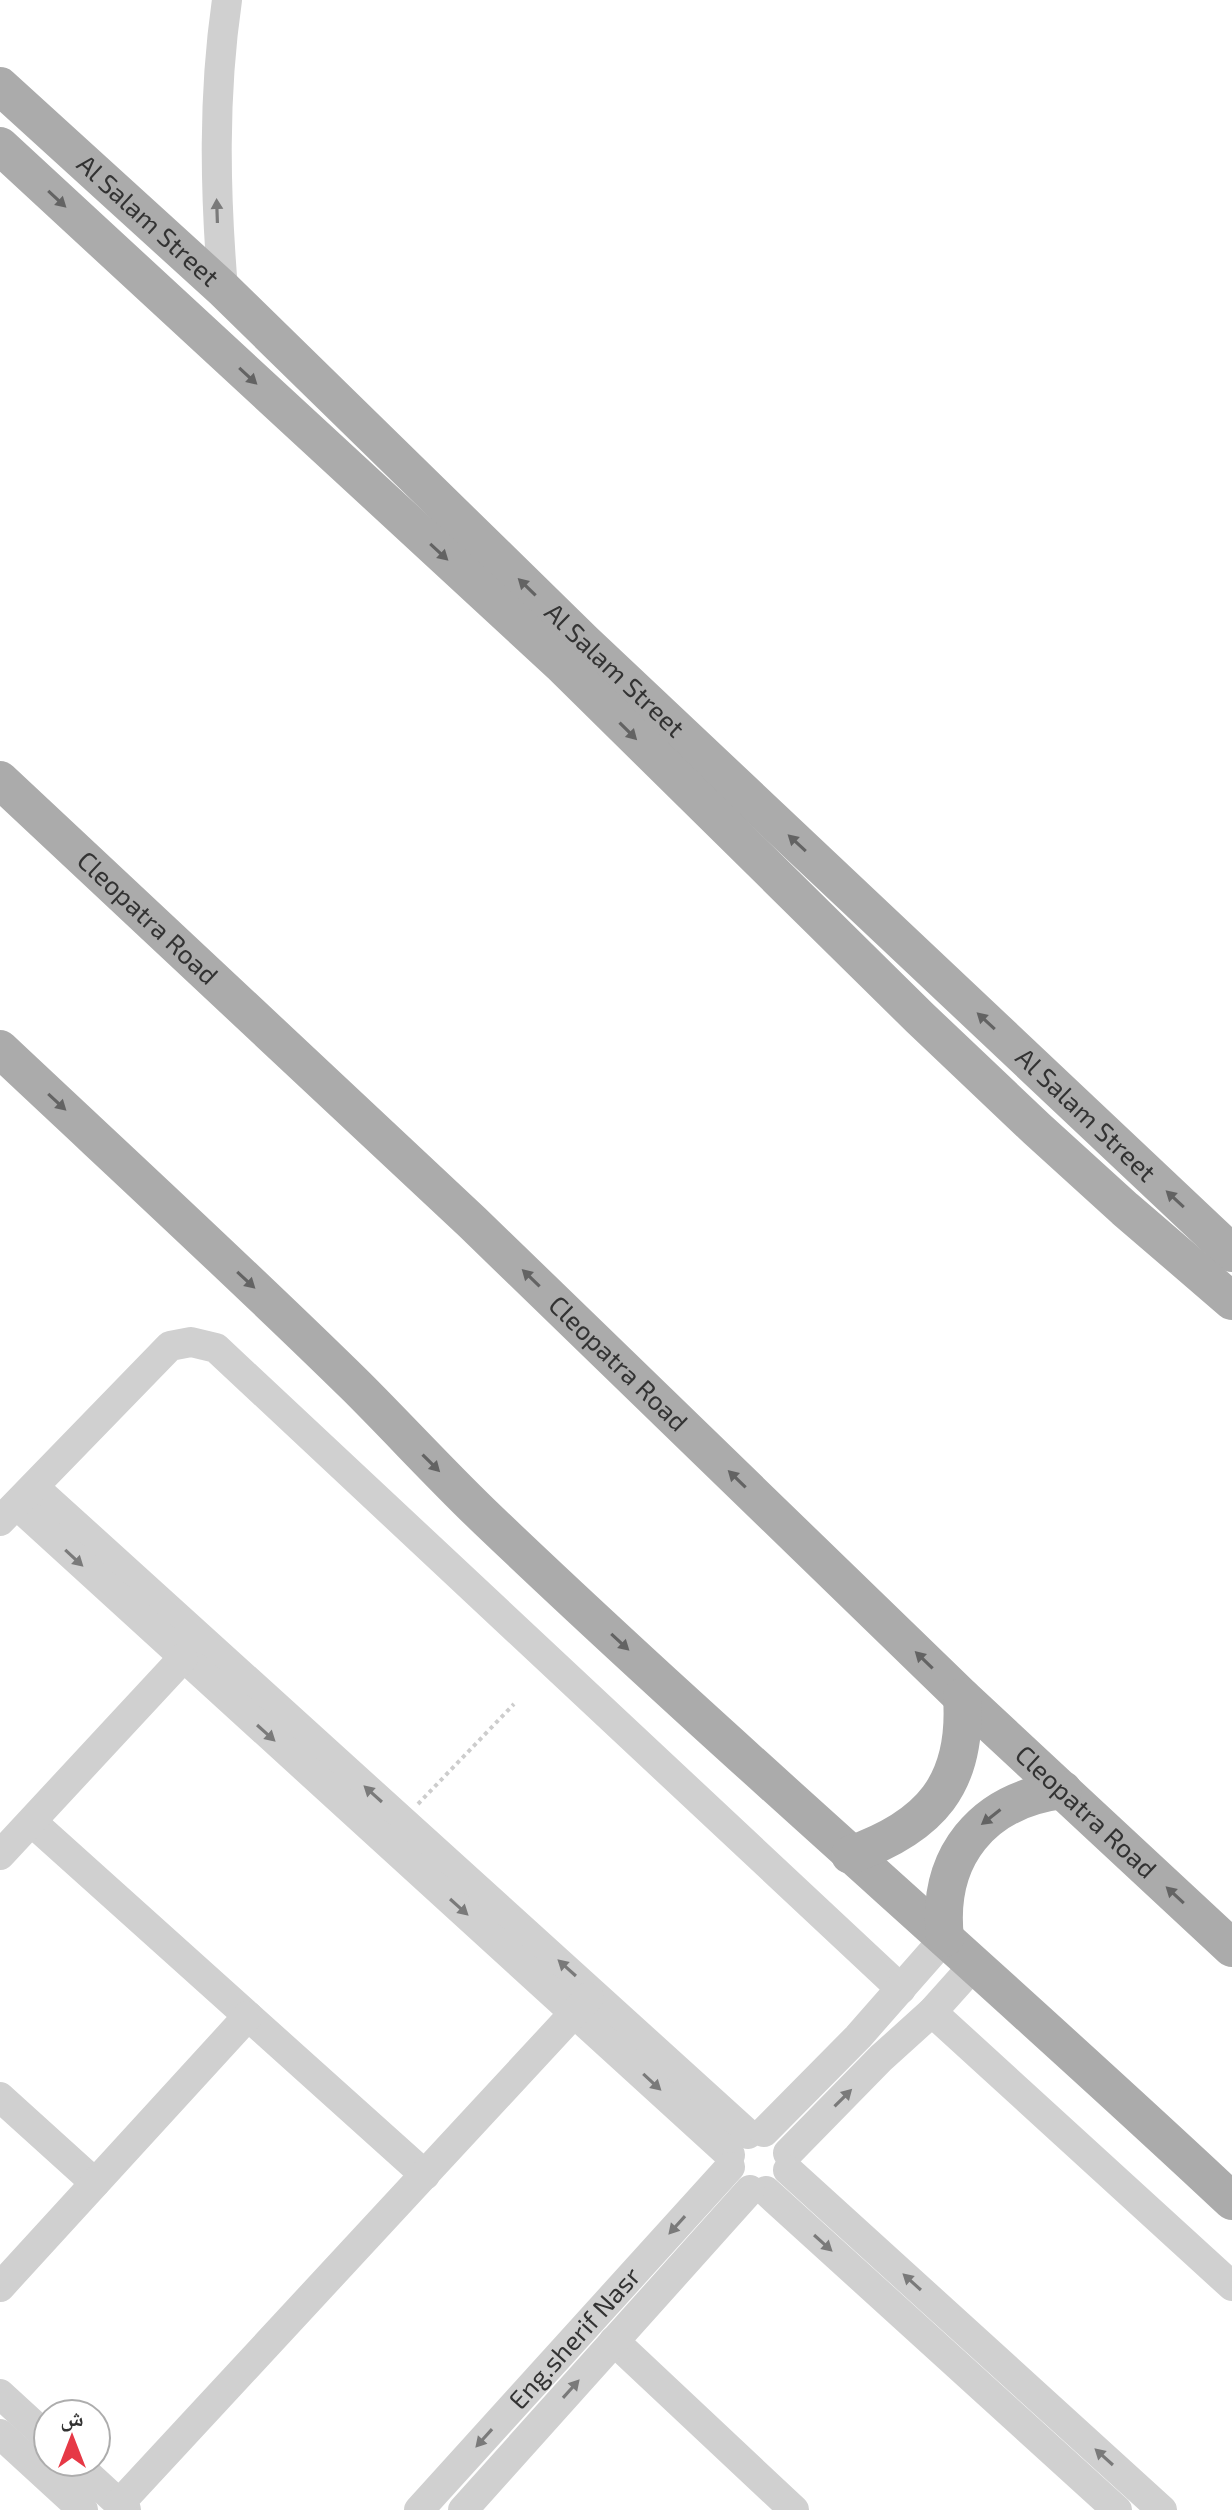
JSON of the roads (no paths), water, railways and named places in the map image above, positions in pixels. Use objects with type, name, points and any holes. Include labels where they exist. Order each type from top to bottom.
[{"type":"main road","name":"Al Salam Street","points":[[0,86],[223,289],[931,1029],[1125,1209],[1232,1301]]},
{"type":"main road","name":"Al Salam Street","points":[[0,146],[572,652],[1232,1253]]},
{"type":"main road","name":"Cleopatra Road","points":[[0,780],[472,1222],[962,1697],[1232,1948]]},
{"type":"main road","points":[[0,1049],[279,1312],[485,1518],[850,1855],[975,1964],[1232,2201]]},
{"type":"main road","points":[[850,1855],[872,1848],[918,1820],[947,1789],[960,1752],[962,1697]]},
{"type":"main road","points":[[945,1938],[947,1885],[952,1868],[970,1837],[982,1824],[1011,1804],[1063,1790]]},
{"type":"street","points":[[223,289],[216,157],[218,92],[227,0]]},
{"type":"street","points":[[743,2147],[176,1639],[17,1504],[170,1346],[191,1342],[216,1348],[901,1989]]},
{"type":"street","points":[[176,1639],[403,1820],[584,2002]]},
{"type":"street","points":[[0,1855],[32,1822],[176,1639]]},
{"type":"street","points":[[32,1822],[425,2175]]},
{"type":"street","name":"Eng.sherif Nasr","points":[[419,2510],[743,2147],[858,2037],[945,1938]]},
{"type":"street","points":[[443,2483],[465,2508],[614,2341],[758,2190],[777,2185],[788,2161],[881,2058],[932,2012],[975,1964]]},
{"type":"street","points":[[91,2478],[122,2507],[584,2002]]},
{"type":"street","points":[[932,2012],[1232,2286]]},
{"type":"street","points":[[0,2287],[248,2016]]},
{"type":"street","points":[[858,2037],[881,2058]]},
{"type":"street","points":[[0,2097],[95,2183]]},
{"type":"street","points":[[743,2147],[779,2139],[788,2161],[1162,2510]]},
{"type":"street","points":[[743,2147],[735,2179],[758,2190],[1117,2510]]},
{"type":"street","points":[[614,2341],[775,2504]]},
{"type":"street","points":[[996,2400],[1016,2377]]},
{"type":"street","points":[[0,2394],[32,2423]]},
{"type":"street","points":[[0,2434],[83,2510]]}]
